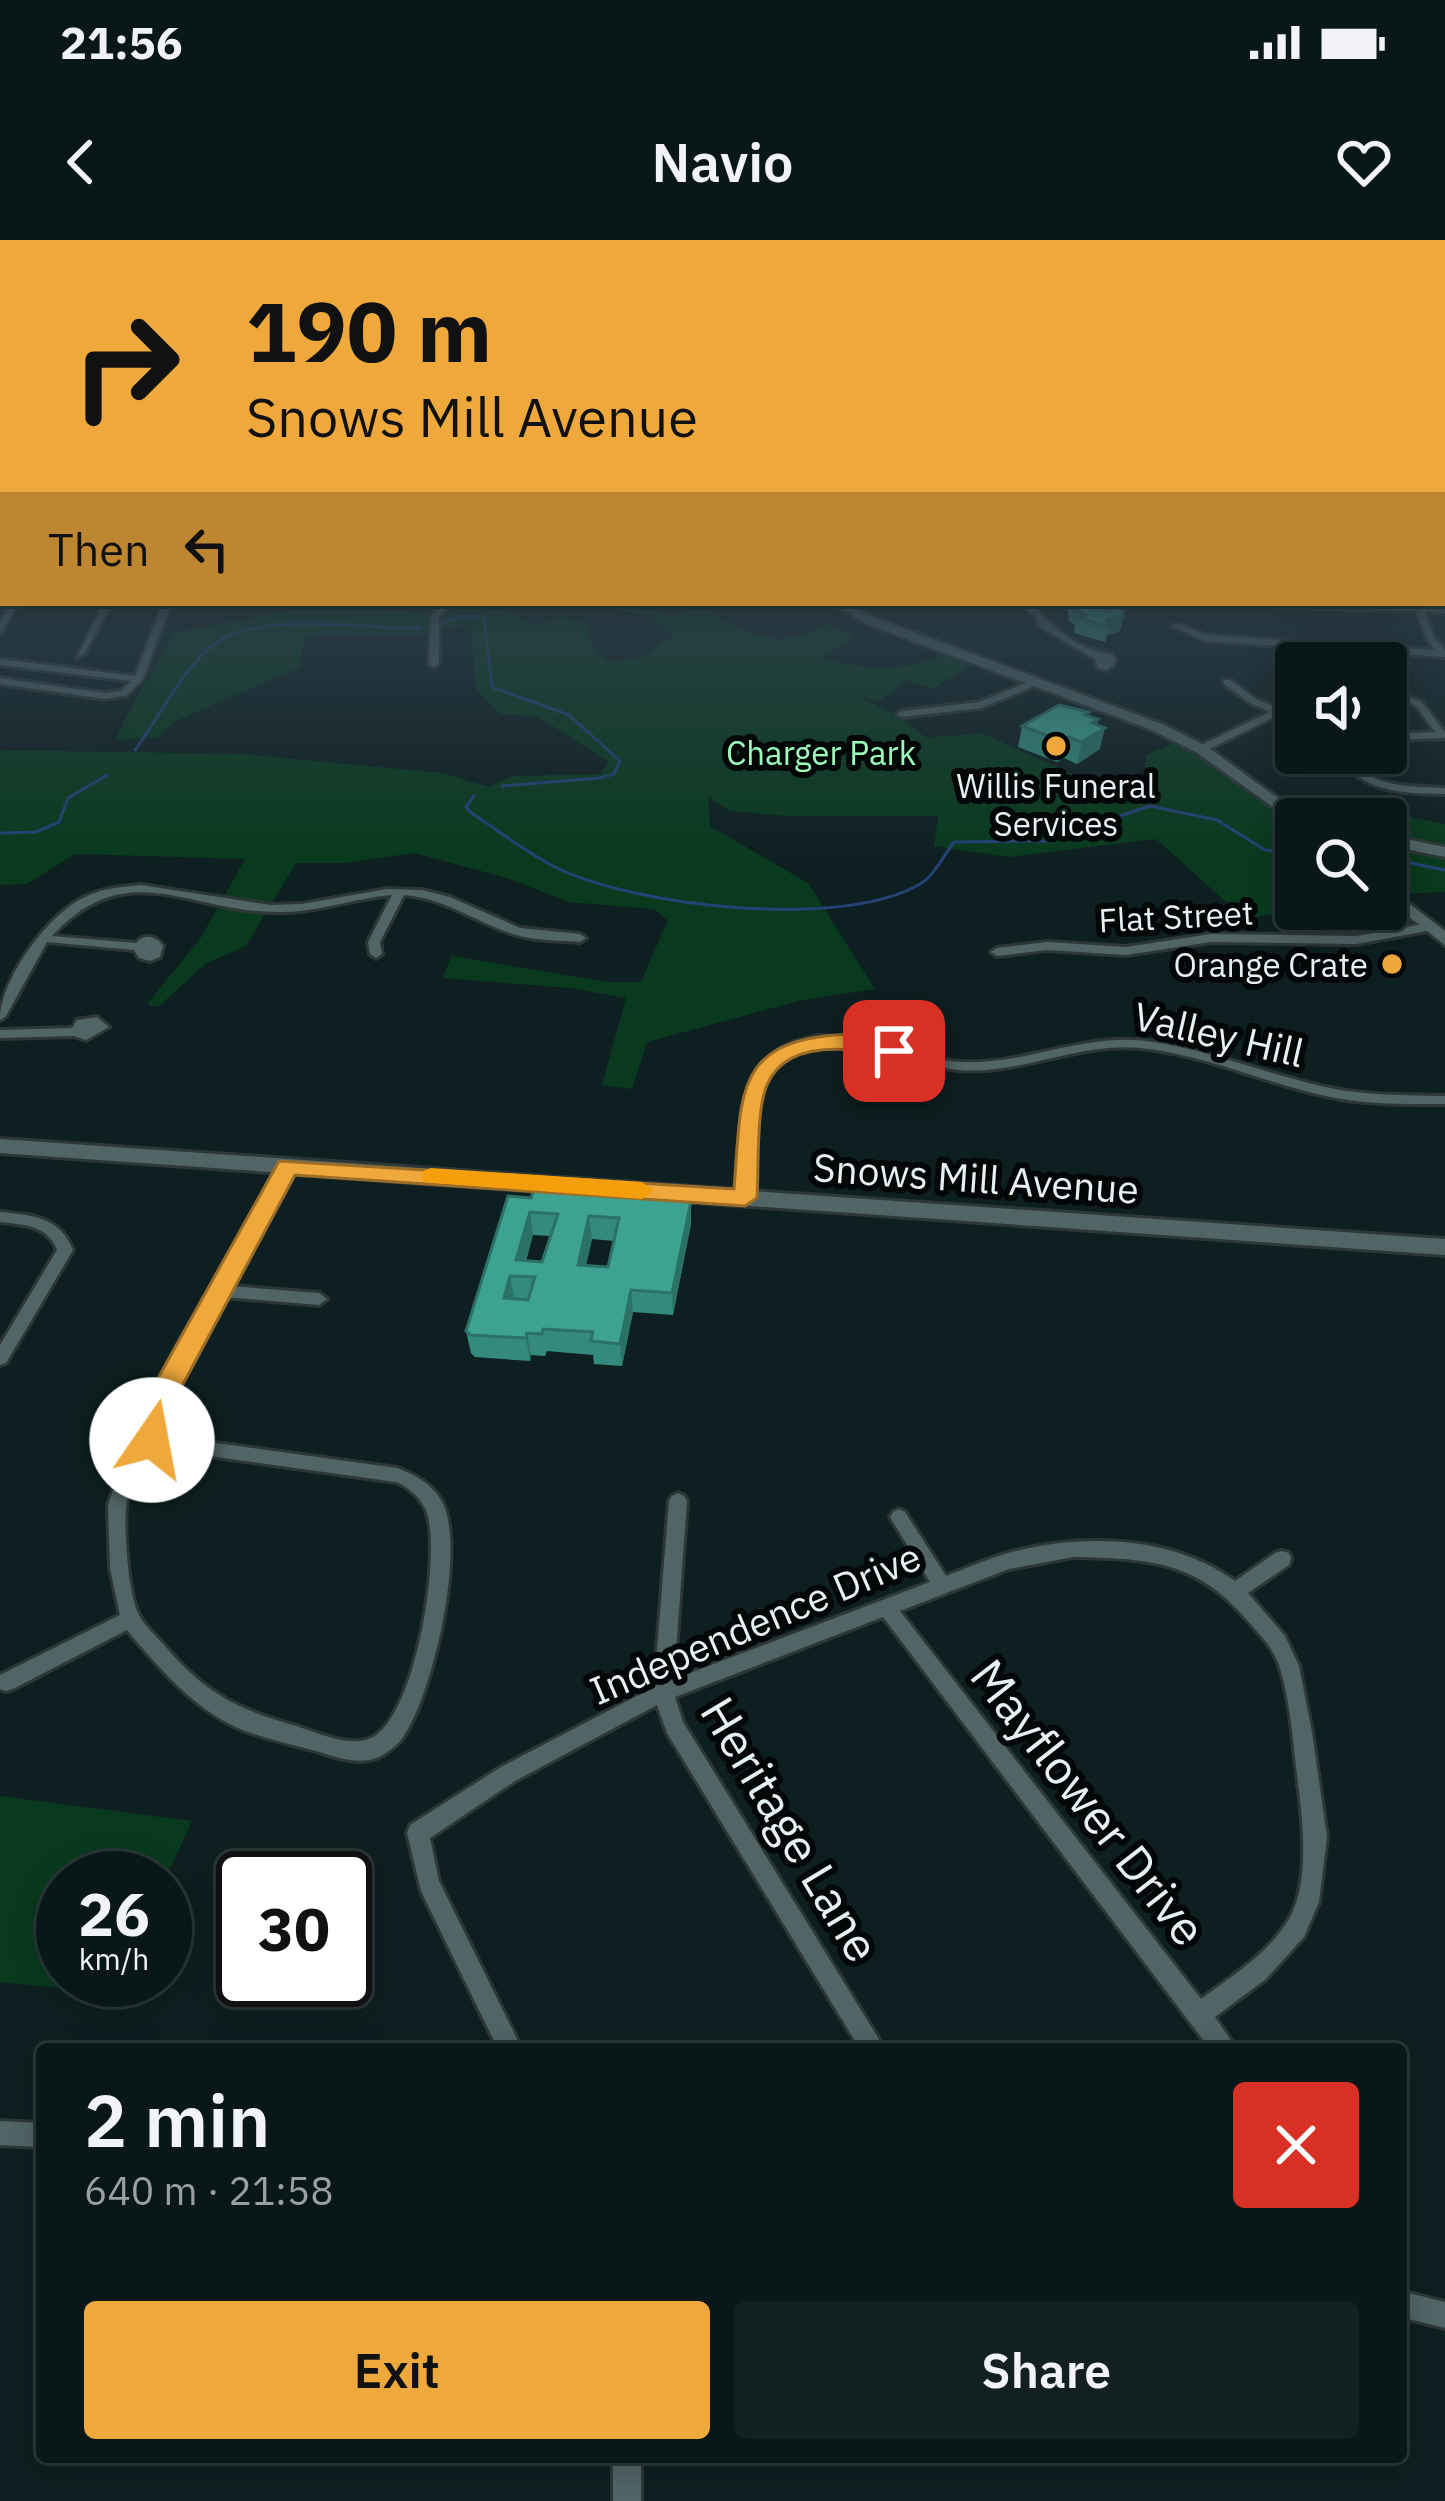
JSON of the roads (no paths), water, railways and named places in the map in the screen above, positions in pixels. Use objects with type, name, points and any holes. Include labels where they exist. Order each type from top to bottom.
[{"type":"main road","points":[[950,649],[1201,748],[1275,801]]},
{"type":"main road","points":[[1407,844],[1445,852]]},
{"type":"main road","points":[[1407,908],[1445,940]]},
{"type":"main road","name":"Snows Mill Avenue","points":[[0,1146],[1445,1247]]},
{"type":"street","points":[[80,655],[83,649]]},
{"type":"street","points":[[0,681],[105,696],[124,693],[138,679],[150,649]]},
{"type":"street","points":[[434,649],[434,664]]},
{"type":"street","points":[[1083,649],[1099,658]]},
{"type":"street","points":[[1407,651],[1444,654]]},
{"type":"street","points":[[0,662],[138,679]]},
{"type":"street","points":[[902,713],[981,705],[1036,682]]},
{"type":"street","points":[[1227,682],[1275,711]]},
{"type":"street","points":[[1407,699],[1418,703],[1444,735]]},
{"type":"street","points":[[1201,748],[1275,713]]},
{"type":"street","points":[[1407,736],[1444,735]]},
{"type":"street","points":[[1360,774],[1388,787],[1445,791]]},
{"type":"street","points":[[0,1016],[48,939],[79,901],[111,889],[159,890],[238,907],[286,909],[400,891],[439,898],[519,932],[580,938]]},
{"type":"street","points":[[376,955],[374,942],[400,891]]},
{"type":"street","name":"Flat Street","points":[[997,952],[1047,946],[1126,951],[1211,938],[1356,940],[1429,926]]},
{"type":"street","points":[[48,939],[139,947]]},
{"type":"street","points":[[0,1034],[76,1032]]},
{"type":"street","name":"Valley Hill","points":[[745,1198],[754,1088],[781,1054],[817,1042],[853,1041],[945,1065],[979,1067],[1085,1044],[1139,1044],[1347,1096],[1445,1100]]},
{"type":"street","points":[[140,1438],[412,1481],[434,1504],[440,1560],[432,1626],[419,1681],[394,1733],[374,1749],[349,1751],[248,1722],[214,1704],[173,1670],[130,1619],[119,1568],[117,1504],[140,1438],[287,1166]]},
{"type":"street","points":[[0,1217],[47,1225],[63,1240],[65,1250],[2,1352]]},
{"type":"street","points":[[219,1291],[319,1299]]},
{"type":"street","name":"Heritage Lane","points":[[678,1501],[663,1691],[674,1726],[869,2043]]},
{"type":"street","points":[[899,1517],[941,1584]]},
{"type":"street","name":"Independence Drive","points":[[507,2043],[429,1883],[418,1833],[439,1815],[663,1691],[941,1584],[1040,1553],[1109,1548],[1182,1561],[1235,1592],[1265,1623],[1289,1666],[1316,1837],[1308,1902],[1280,1950],[1199,2014]]},
{"type":"street","points":[[1235,1592],[1282,1559]]},
{"type":"street","name":"Mayflower Drive","points":[[886,1607],[1221,2043]]},
{"type":"street","points":[[6,1682],[130,1619]]},
{"type":"street","points":[[0,2134],[36,2135]]},
{"type":"street","points":[[1407,2306],[1445,2315]]},
{"type":"street","points":[[627,2501],[628,2463]]},
{"type":"waterway","points":[[135,750],[187,672],[209,649]]},
{"type":"waterway","points":[[488,649],[492,687],[569,715],[620,761],[614,774],[599,778],[502,786]]},
{"type":"waterway","points":[[0,833],[36,832],[59,822],[68,798],[107,775]]},
{"type":"waterway","points":[[474,796],[466,807],[470,812],[555,867],[635,893],[739,908],[841,906],[885,898],[925,880],[954,842],[1044,841],[1150,806],[1217,820],[1265,850],[1275,851]]},
{"type":"waterway","points":[[1407,862],[1445,870]]},
{"type":"place","name":"Willis Funeral Services","points":[[1056,746]]},
{"type":"place","name":"Orange Crate","points":[[1392,964]]},
{"type":"park label","name":"Charger Park","points":[[821,752]]}]
